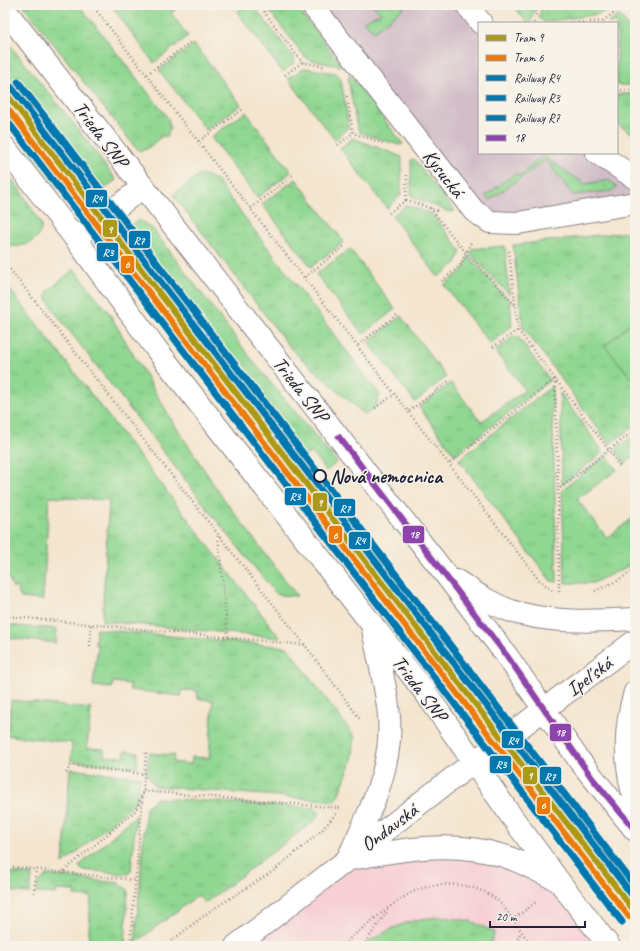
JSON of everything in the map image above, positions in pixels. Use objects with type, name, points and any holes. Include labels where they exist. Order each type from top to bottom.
[{"type":"street","name":"Kysucká","points":[[312,5],[474,211],[490,222],[518,223],[635,203]]},
{"type":"street","points":[[467,5],[479,22]]},
{"type":"street","name":"Trieda SNP","points":[[5,10],[142,188],[443,571],[507,656],[592,778],[635,830]]},
{"type":"street","name":"Trieda SNP","points":[[5,148],[75,238],[157,350],[425,692],[558,880],[609,946]]},
{"type":"street","points":[[599,154],[635,178]]},
{"type":"street","points":[[75,238],[142,188]]},
{"type":"street","points":[[443,571],[482,597],[521,614],[588,621],[635,619]]},
{"type":"street","points":[[348,859],[367,817],[377,789],[386,762],[389,739],[389,718],[373,625]]},
{"type":"street","name":"Ipeľská","points":[[544,710],[635,641]]},
{"type":"street","points":[[635,692],[626,741],[629,781],[635,800]]},
{"type":"street","name":"Ondavská","points":[[236,946],[544,710]]},
{"type":"street","points":[[348,859],[402,849],[460,847],[507,857],[558,880]]},
{"type":"path","points":[[234,8],[238,5]]},
{"type":"path","points":[[259,5],[302,62],[330,68]]},
{"type":"path","points":[[534,22],[538,5]]},
{"type":"path","points":[[94,6],[539,580],[543,585],[559,594],[556,378]]},
{"type":"path","points":[[602,22],[616,11]]},
{"type":"path","points":[[147,74],[192,42]]},
{"type":"path","points":[[285,75],[302,62]]},
{"type":"path","points":[[618,90],[635,90]]},
{"type":"path","points":[[347,94],[354,133]]},
{"type":"path","points":[[199,141],[243,109]]},
{"type":"path","points":[[338,145],[354,133]]},
{"type":"path","points":[[354,133],[387,145]]},
{"type":"path","points":[[389,212],[406,200],[407,168]]},
{"type":"path","points":[[251,208],[293,175]]},
{"type":"path","points":[[430,208],[466,253],[515,305]]},
{"type":"path","points":[[442,281],[460,266],[481,216]]},
{"type":"path","points":[[506,222],[518,330],[556,378],[620,467]]},
{"type":"path","points":[[305,277],[346,245]]},
{"type":"path","points":[[5,263],[305,645],[338,688],[361,722]]},
{"type":"path","points":[[358,345],[398,314]]},
{"type":"path","points":[[493,347],[518,330]]},
{"type":"path","points":[[449,463],[556,378]]},
{"type":"path","points":[[409,411],[449,380]]},
{"type":"path","points":[[375,408],[395,394]]},
{"type":"path","points":[[558,490],[635,430]]},
{"type":"path","points":[[218,534],[228,637]]},
{"type":"path","points":[[588,594],[617,581],[635,569]]},
{"type":"path","points":[[5,616],[305,645]]},
{"type":"path","points":[[90,646],[91,624]]},
{"type":"path","points":[[130,946],[146,753]]},
{"type":"path","points":[[66,772],[71,765],[144,774]]},
{"type":"path","points":[[143,791],[341,808]]},
{"type":"path","points":[[64,871],[136,810],[143,791]]},
{"type":"path","points":[[165,946],[210,911],[275,870],[322,830],[341,808],[344,802]]},
{"type":"path","points":[[5,866],[64,871],[135,880]]},
{"type":"path","points":[[34,893],[36,869]]},
{"type":"path","points":[[340,946],[409,894],[421,889],[450,885],[468,886],[493,898],[500,904],[532,946]]},
{"type":"path","points":[[512,920],[536,902]]},
{"type":"path","points":[[363,946],[388,910]]},
{"type":"path","points":[[514,946],[521,932]]},
{"type":"shaded area","points":[[312,5],[467,5],[478,22],[478,154],[599,154],[635,178],[635,203],[490,222]]},
{"type":"shaded area","points":[[444,846],[558,880],[609,946],[236,946],[348,859]]},
{"type":"green space","points":[[23,5],[79,5],[168,118],[170,129],[167,137],[162,136],[147,149],[140,151],[135,147]]},
{"type":"green space","points":[[111,5],[181,5],[171,13],[188,36],[154,63]]},
{"type":"green space","points":[[246,5],[253,5],[294,58],[295,62],[283,72],[237,12]]},
{"type":"green space","points":[[265,5],[295,5],[340,63],[339,66],[310,60],[304,56]]},
{"type":"green space","points":[[372,5],[407,5],[374,31],[363,21],[381,13]]},
{"type":"green space","points":[[513,5],[536,5],[531,22],[526,22]]},
{"type":"green space","points":[[542,5],[611,5],[612,7],[599,14],[544,22],[539,18]]},
{"type":"green space","points":[[619,15],[635,36],[635,85],[618,85],[618,22],[609,22]]},
{"type":"green space","points":[[5,39],[74,124],[116,180],[75,211],[5,119]]},
{"type":"green space","points":[[194,44],[241,105],[206,130],[159,70]]},
{"type":"green space","points":[[304,68],[336,73],[341,79],[349,127],[335,140],[288,79]]},
{"type":"green space","points":[[350,75],[403,144],[399,145],[361,133],[357,127],[348,79]]},
{"type":"green space","points":[[618,94],[635,94],[635,135],[618,125]]},
{"type":"green space","points":[[246,112],[291,172],[257,198],[211,137]]},
{"type":"green space","points":[[353,138],[402,157],[401,195],[387,209],[340,148]]},
{"type":"green space","points":[[543,156],[585,184],[609,180],[617,187],[611,191],[573,195],[546,160],[491,199],[488,199],[485,196],[516,173],[519,176]]},
{"type":"green space","points":[[414,159],[455,211],[449,212],[411,196],[411,160]]},
{"type":"green space","points":[[5,171],[21,191],[41,224],[41,230],[34,240],[23,245],[10,246],[5,244]]},
{"type":"green space","points":[[199,175],[205,175],[217,181],[380,395],[375,408],[365,415],[292,350],[173,195]]},
{"type":"green space","points":[[296,179],[344,242],[311,267],[262,204]]},
{"type":"green space","points":[[406,205],[432,214],[461,251],[456,263],[438,277],[392,216]]},
{"type":"green space","points":[[139,220],[152,228],[256,365],[337,462],[326,471],[311,452],[286,471],[227,392],[223,393],[190,355],[105,250],[105,246],[109,239]]},
{"type":"green space","points":[[635,231],[635,320],[605,346],[635,382],[635,426],[611,443],[607,441],[523,327],[513,245]]},
{"type":"green space","points":[[505,246],[509,294],[470,254],[472,249]]},
{"type":"green space","points":[[350,249],[395,309],[363,334],[316,274]]},
{"type":"green space","points":[[469,257],[510,301],[512,326],[490,344],[444,285],[463,270]]},
{"type":"green space","points":[[74,269],[109,313],[171,419],[220,494],[297,596],[277,595],[217,521],[54,311],[47,299],[48,291]]},
{"type":"green space","points":[[5,283],[280,638],[102,621],[109,500],[49,497],[43,600],[21,598],[16,587],[13,588],[8,576],[5,578],[5,472],[7,435],[5,435]]},
{"type":"green space","points":[[401,316],[446,377],[415,402],[368,342]]},
{"type":"green space","points":[[635,320],[635,382],[605,346]]},
{"type":"green space","points":[[514,336],[518,337],[550,380],[455,455],[419,407],[451,383],[481,422],[525,390],[495,351]]},
{"type":"green space","points":[[552,386],[557,582],[551,581],[459,460]]},
{"type":"green space","points":[[560,393],[603,452],[562,485]]},
{"type":"green space","points":[[635,434],[635,456],[625,464],[616,451],[618,447]]},
{"type":"green space","points":[[606,455],[617,470],[577,499],[607,538],[635,516],[635,563],[593,583],[565,583],[562,490]]},
{"type":"green space","points":[[5,625],[57,629],[56,643],[8,638],[5,662]]},
{"type":"green space","points":[[96,629],[287,647],[355,737],[352,761],[336,801],[155,786],[146,773],[149,753],[174,755],[173,762],[191,764],[192,757],[209,758],[213,701],[197,698],[198,691],[182,690],[181,696],[130,690],[130,684],[113,682],[112,688],[93,686],[98,645],[95,645]]},
{"type":"green space","points":[[11,700],[91,709],[87,748],[104,749],[104,756],[124,757],[125,751],[138,752],[137,767],[71,761],[72,743],[5,735],[5,729],[9,729]]},
{"type":"green space","points":[[70,769],[140,777],[137,801],[63,864]]},
{"type":"green space","points":[[157,798],[314,808],[320,813],[314,821],[205,903],[198,895],[139,940],[135,946],[146,807]]},
{"type":"green space","points":[[136,815],[131,870],[128,874],[82,870],[79,866]]},
{"type":"green space","points":[[5,872],[32,875],[30,893],[5,891]]},
{"type":"green space","points":[[47,875],[119,883],[128,890],[125,946],[88,946],[91,897],[74,896],[75,891],[56,890],[56,894],[37,893],[38,883]]},
{"type":"green space","points":[[442,917],[470,921],[495,932],[489,946],[363,946],[381,934],[400,925],[420,919]]},
{"type":"tram line","name":"9","points":[[5,92],[635,912]]},
{"type":"tram line","name":"6","points":[[5,105],[629,917]]},
{"type":"rail line","name":"R7","points":[[18,82],[635,886]]},
{"type":"rail line","name":"R4","points":[[11,87],[635,899]]},
{"type":"rail line","name":"R3","points":[[5,118],[622,922]]},
{"type":"transit line","name":"18","points":[[339,437],[507,656],[592,778],[635,830]]},
{"type":"place","name":"Nová nemocnica","points":[[320,476]]}]
